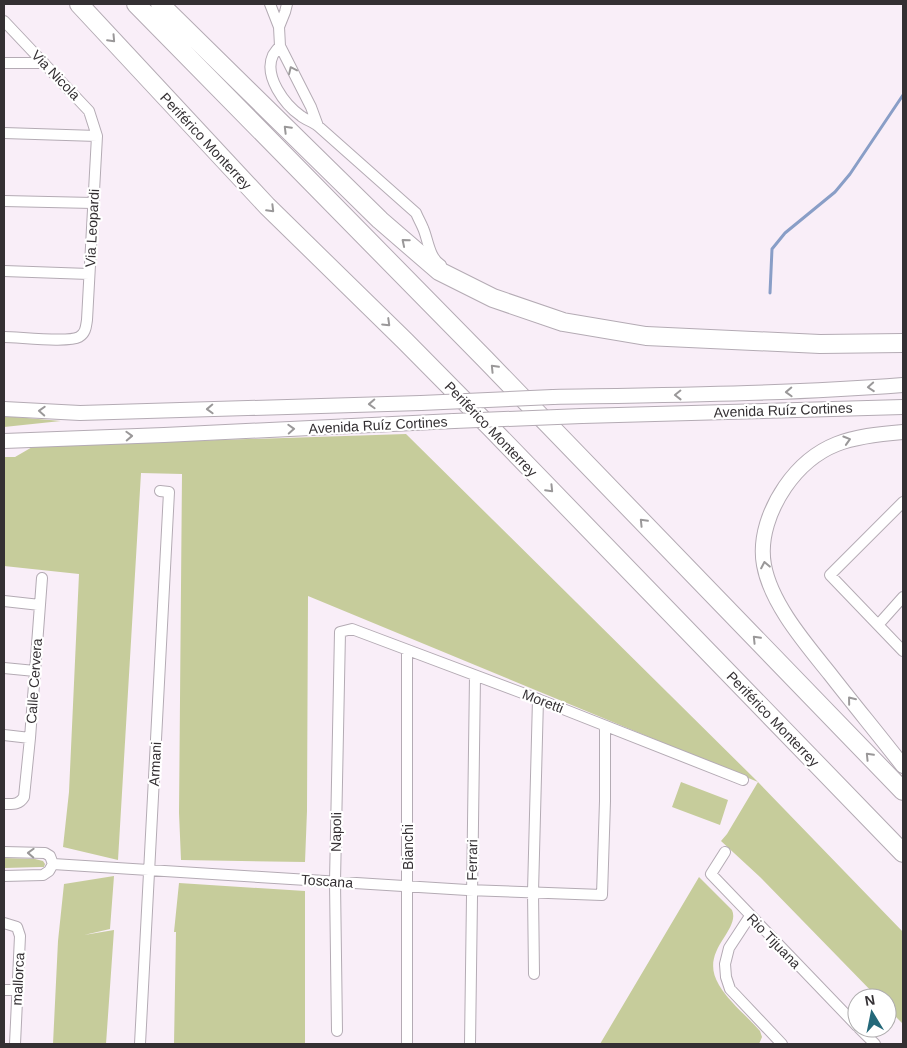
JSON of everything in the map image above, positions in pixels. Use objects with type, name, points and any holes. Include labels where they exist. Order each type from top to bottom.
[{"type":"highway","name":"Periférico Monterrey","points":[[79,4],[267,206],[445,382],[903,854]]},
{"type":"highway","points":[[136,4],[485,359],[903,791]]},
{"type":"highway","points":[[160,4],[380,220],[439,271],[493,298],[563,322],[646,336],[820,344],[903,344]]},
{"type":"main road","name":"Avenida Ruíz Cortines","points":[[4,409],[80,413],[554,397],[727,394],[838,390],[903,385]]},
{"type":"main road","name":"Avenida Ruíz Cortines","points":[[4,440],[164,435],[582,416],[903,407]]},
{"type":"main road","points":[[903,432],[864,435],[841,441],[819,452],[794,473],[781,493],[771,514],[762,541],[764,566],[776,598],[793,626],[903,766]]},
{"type":"street","points":[[270,4],[279,28],[280,46],[311,106],[318,126]]},
{"type":"street","points":[[279,28],[286,12],[287,4]]},
{"type":"street","name":"Via Nicola","points":[[4,21],[89,110],[96,136]]},
{"type":"street","points":[[280,46],[273,56],[270,66],[276,87],[284,99],[300,115],[318,126],[416,213],[437,263],[509,301],[596,327],[820,344]]},
{"type":"street","points":[[4,63],[44,63]]},
{"type":"street","points":[[4,133],[96,136]]},
{"type":"street","name":"Via Leopardi","points":[[4,337],[69,339],[81,336],[85,331],[94,204],[96,136]]},
{"type":"street","points":[[4,201],[94,204]]},
{"type":"street","points":[[4,271],[89,274]]},
{"type":"street","name":"Armani","points":[[140,1044],[169,492],[160,491]]},
{"type":"street","points":[[903,502],[830,575],[903,651]]},
{"type":"street","name":"Calle Cervera","points":[[4,804],[21,802],[24,797],[42,578]]},
{"type":"street","points":[[878,625],[903,598]]},
{"type":"street","points":[[4,601],[40,605]]},
{"type":"street","name":"Moretti","points":[[340,632],[352,630],[407,650],[744,780]]},
{"type":"street","name":"Napoli","points":[[337,1031],[335,882],[340,632]]},
{"type":"street","name":"Bianchi","points":[[407,650],[407,1044]]},
{"type":"street","points":[[4,668],[35,671]]},
{"type":"street","name":"Ferrari","points":[[470,1044],[475,676]]},
{"type":"street","points":[[534,974],[533,892],[538,699]]},
{"type":"street","name":"Toscana","points":[[53,864],[471,890],[602,895],[605,726]]},
{"type":"street","points":[[4,735],[30,738]]},
{"type":"street","points":[[4,852],[45,853],[50,856],[53,864],[49,871],[43,875],[4,876]]},
{"type":"street","name":"Rio Tijuana","points":[[725,852],[711,874],[847,1016]]},
{"type":"street","points":[[750,916],[729,948],[725,964],[726,977],[730,989],[773,1040],[782,1044]]},
{"type":"street","name":"mallorca","points":[[4,923],[17,927],[20,936],[15,1044]]},
{"type":"street","points":[[4,990],[18,990]]},
{"type":"green space","points":[[4,416],[61,421],[4,427]]},
{"type":"green space","points":[[406,434],[758,782],[308,596],[305,862],[181,860],[179,813],[182,474],[141,473],[118,860],[63,847],[69,792],[79,574],[4,566],[4,457],[15,457],[34,446]]},
{"type":"green space","points":[[681,782],[728,800],[720,825],[672,807]]},
{"type":"green space","points":[[758,782],[903,932],[903,1024],[897,1018],[897,988],[868,988],[760,877],[721,841]]},
{"type":"green space","points":[[4,858],[35,859],[43,861],[45,864],[44,867],[4,868]]},
{"type":"green space","points":[[114,876],[110,929],[84,935],[114,930],[106,1044],[53,1044],[58,941],[64,884]]},
{"type":"green space","points":[[699,877],[732,910],[731,926],[716,952],[713,962],[714,973],[719,985],[728,997],[760,1031],[762,1037],[759,1044],[600,1044]]},
{"type":"green space","points":[[179,883],[305,891],[305,1044],[174,1044],[176,932],[174,932]]},
{"type":"waterway","points":[[770,293],[772,249],[785,233],[835,192],[850,174],[903,95]]}]
